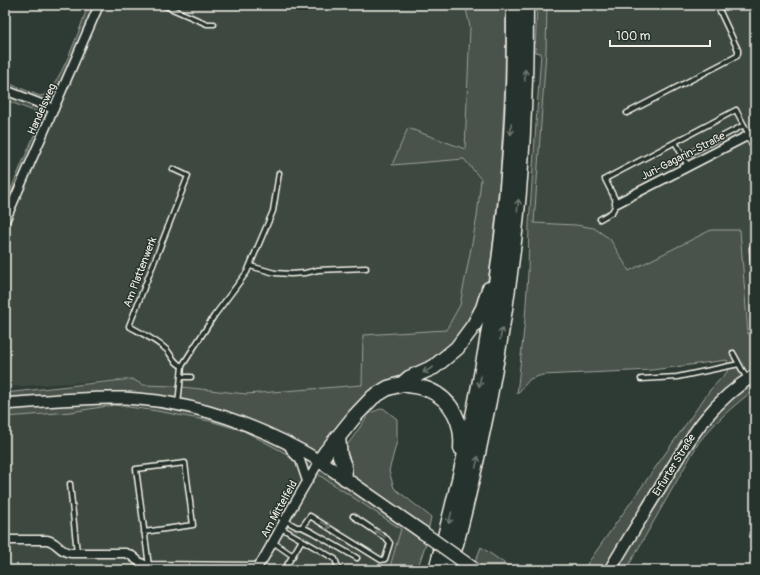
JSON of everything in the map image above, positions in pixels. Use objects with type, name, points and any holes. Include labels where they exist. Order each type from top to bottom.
[{"type":"highway","points":[[436,570],[463,466],[478,396],[498,273],[511,135],[514,62],[514,5]]},
{"type":"highway","points":[[449,570],[468,500],[503,324],[519,194],[523,130],[526,5]]},
{"type":"highway","points":[[320,461],[358,412],[373,397],[388,388],[402,384],[409,378],[424,372],[442,361],[464,341],[479,317],[489,289],[498,273]]},
{"type":"highway","points":[[402,384],[429,390],[442,398],[451,408],[460,427],[463,466]]},
{"type":"highway","points":[[338,437],[340,456],[344,466],[345,478]]},
{"type":"main road","name":"Erfurter Straße","points":[[610,570],[700,424],[724,398],[751,377]]},
{"type":"main road","points":[[5,404],[114,398],[178,405],[205,411],[230,419],[288,444],[320,461],[475,569]]},
{"type":"street","name":"Handelsweg","points":[[5,221],[99,5]]},
{"type":"street","points":[[5,90],[54,109]]},
{"type":"street","points":[[749,134],[755,146]]},
{"type":"street","name":"Juri-Gagarin-Straße","points":[[617,203],[749,134]]},
{"type":"street","points":[[288,444],[292,452],[300,460],[306,481]]},
{"type":"street","name":"Am Mittelfeld","points":[[259,568],[306,481],[320,461]]},
{"type":"street","points":[[5,540],[47,540],[53,542],[63,552],[125,553],[133,556],[140,564],[148,566],[259,568]]},
{"type":"lane","points":[[163,5],[207,24],[214,24]]},
{"type":"lane","points":[[627,113],[737,56],[738,53],[736,46],[717,5]]},
{"type":"lane","points":[[600,219],[612,212],[617,203],[605,179],[736,110],[749,134]]},
{"type":"lane","points":[[683,156],[744,125]]},
{"type":"lane","points":[[675,142],[688,166]]},
{"type":"lane","name":"Am Plattenwerk","points":[[173,169],[188,176],[129,326],[161,344],[174,360],[182,366]]},
{"type":"lane","points":[[178,405],[182,366],[214,316],[243,278],[250,266],[272,211],[279,173]]},
{"type":"lane","points":[[755,244],[752,248],[755,287]]},
{"type":"lane","points":[[250,266],[262,270],[291,274],[318,270],[366,268]]},
{"type":"lane","points":[[733,353],[739,364],[751,377]]},
{"type":"lane","points":[[641,379],[677,378],[739,364]]},
{"type":"lane","points":[[180,377],[191,377]]},
{"type":"lane","points":[[144,532],[193,524],[185,463],[136,469],[148,566]]},
{"type":"lane","points":[[70,484],[77,553]]},
{"type":"lane","points":[[273,514],[302,540],[335,559],[339,570]]},
{"type":"lane","points":[[302,527],[310,516],[381,560],[385,559],[390,543],[387,539],[353,516]]},
{"type":"lane","points":[[283,524],[302,527],[357,558]]},
{"type":"lane","points":[[284,570],[302,540]]},
{"type":"lane","points":[[273,542],[293,556]]},
{"type":"shaded area","points":[[88,5],[96,5],[55,97],[50,101],[44,102],[5,88],[5,82],[40,96],[47,93],[54,84],[68,56]]},
{"type":"shaded area","points":[[97,5],[467,5],[466,9],[470,27],[465,149],[408,128],[392,164],[464,159],[481,179],[477,217],[460,305],[446,330],[363,335],[362,385],[246,394],[173,386],[143,385],[132,379],[5,387],[5,214]]},
{"type":"shaded area","points":[[467,5],[506,5],[505,83],[500,175],[491,262],[482,301],[463,337],[422,370],[333,434],[348,444],[370,413],[383,408],[397,419],[397,441],[389,471],[394,488],[431,517],[425,546],[417,570],[389,570],[401,529],[287,454],[244,431],[210,421],[114,405],[71,412],[5,417],[5,393],[132,379],[143,385],[173,386],[246,394],[362,385],[363,335],[446,330],[460,305],[477,217],[481,179],[464,159],[392,165],[408,128],[465,149],[470,27],[466,9]]},
{"type":"shaded area","points":[[537,5],[547,5],[546,52],[534,223],[576,225],[594,228],[610,239],[629,271],[711,230],[740,230],[748,334],[755,334],[755,389],[725,414],[699,442],[626,570],[583,570],[710,390],[728,371],[727,360],[652,370],[542,375],[530,379],[517,394],[525,319],[529,224],[541,53],[535,52]]},
{"type":"shaded area","points":[[547,5],[755,5],[755,334],[748,334],[711,230],[629,271],[610,239],[594,228],[576,225],[534,223],[546,52]]},
{"type":"shaded area","points":[[5,92],[42,108],[46,120],[5,214],[5,203],[42,117],[39,113],[5,100]]},
{"type":"shaded area","points":[[114,405],[210,421],[244,431],[287,454],[401,529],[389,570],[5,570],[5,417],[71,412]]},
{"type":"shaded area","points":[[481,547],[514,570],[472,570]]}]
